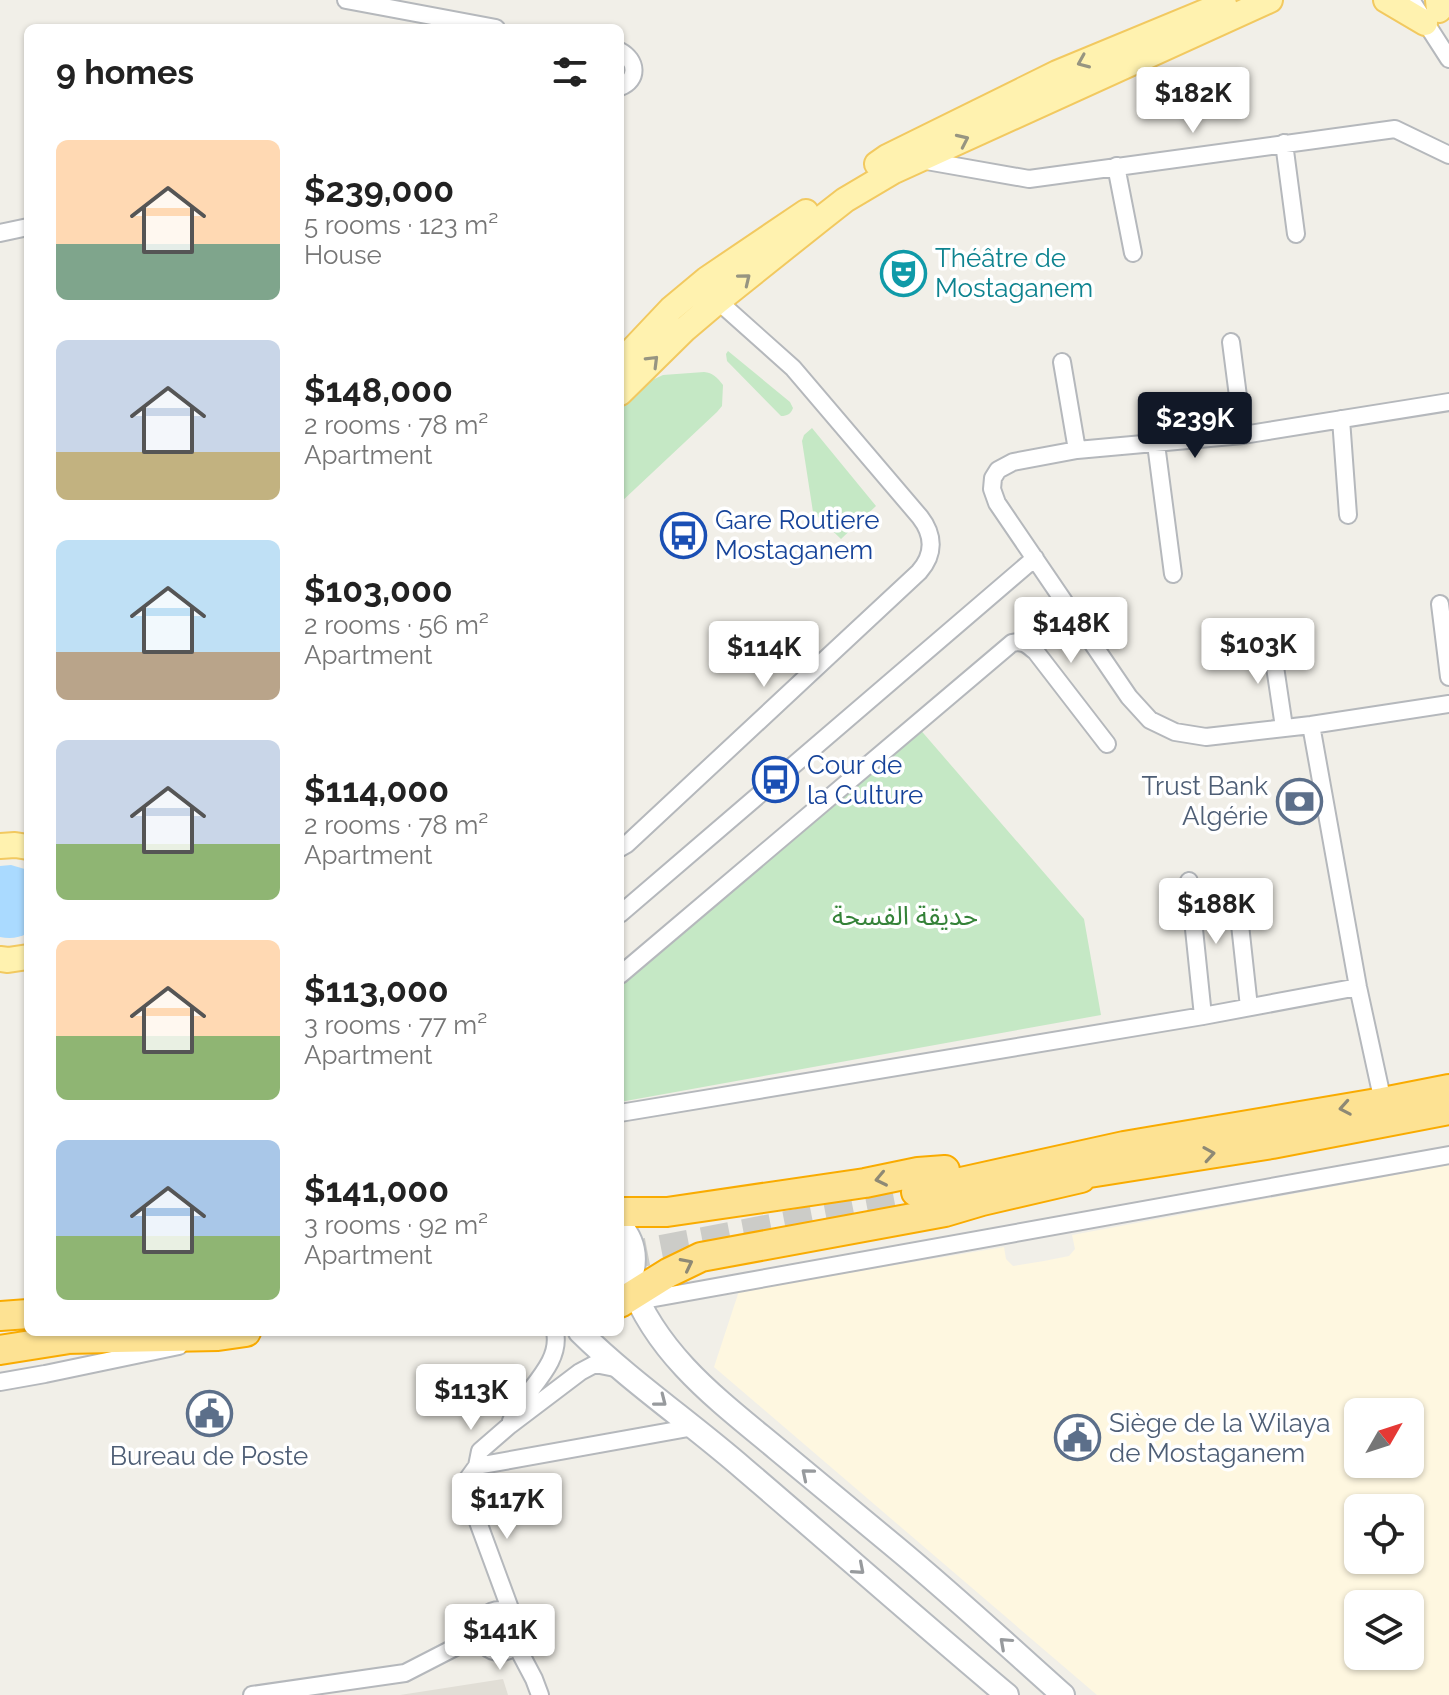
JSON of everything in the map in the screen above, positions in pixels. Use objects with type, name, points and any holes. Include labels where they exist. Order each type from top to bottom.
[{"type":"highway","points":[[916,1196],[1128,1156],[1449,1089]]},
{"type":"highway","points":[[624,1212],[667,1212],[865,1183],[918,1172],[1272,1144],[1449,1110]]},
{"type":"highway","points":[[629,1295],[701,1257],[945,1212],[1128,1156]]},
{"type":"highway","points":[[0,1350],[92,1336]]},
{"type":"highway","points":[[64,1339],[218,1336]]},
{"type":"main road","points":[[624,359],[671,309],[707,279],[887,157],[1057,73],[1233,0]]},
{"type":"main road","points":[[624,389],[685,329],[845,200],[894,171],[1270,0]]},
{"type":"main road","points":[[1386,0],[1437,12]]},
{"type":"main road","points":[[0,846],[24,846]]},
{"type":"main road","points":[[624,1230],[633,1247],[635,1264],[629,1295],[666,1348],[718,1400],[913,1561],[1063,1695]]},
{"type":"main road","points":[[584,1336],[1007,1695]]},
{"type":"street","points":[[346,0],[475,24]]},
{"type":"street","points":[[1411,0],[1437,12],[1449,59]]},
{"type":"street","points":[[624,54],[631,59],[634,68],[632,78],[624,86]]},
{"type":"street","points":[[920,160],[1029,179],[1395,129],[1449,155]]},
{"type":"street","points":[[1284,143],[1296,234]]},
{"type":"street","points":[[1116,166],[1133,253]]},
{"type":"street","points":[[0,233],[24,228]]},
{"type":"street","points":[[624,845],[919,572],[930,556],[931,535],[927,525],[793,368],[718,301]]},
{"type":"street","points":[[1231,342],[1243,435]]},
{"type":"street","points":[[1062,362],[1077,450]]},
{"type":"street","points":[[1449,402],[1243,435],[1077,450],[1013,462],[998,470],[992,489],[997,503],[1129,697],[1150,720],[1175,732],[1206,737],[1449,704]]},
{"type":"street","points":[[1341,419],[1348,515]]},
{"type":"street","points":[[1156,444],[1173,574]]},
{"type":"street","points":[[624,911],[1035,558]]},
{"type":"street","points":[[1440,604],[1449,677]]},
{"type":"street","points":[[1271,640],[1284,727]]},
{"type":"street","points":[[624,972],[1012,643],[1019,641],[1036,652],[1107,744]]},
{"type":"street","points":[[1311,725],[1358,987],[1383,1102]]},
{"type":"street","points":[[1189,881],[1203,1016]]},
{"type":"street","points":[[1236,888],[1249,1007]]},
{"type":"street","points":[[624,1112],[1203,1016],[1358,987]]},
{"type":"street","points":[[629,1295],[1449,1155]]},
{"type":"street","points":[[0,1382],[166,1350],[218,1336]]},
{"type":"street","points":[[510,1425],[517,1407],[555,1354],[556,1336]]},
{"type":"street","points":[[512,1614],[500,1611],[489,1614],[481,1623],[479,1635],[490,1650],[508,1650],[516,1645],[521,1635],[464,1484],[477,1466],[480,1451],[580,1372],[595,1364],[621,1369]]},
{"type":"street","points":[[477,1466],[694,1427]]},
{"type":"street","points":[[252,1695],[405,1673],[479,1635]]},
{"type":"street","points":[[516,1645],[540,1695]]},
{"type":"shaded area","name":"Siège de la Wilaya de Mostaganem","points":[[1449,1165],[1449,1695],[1097,1695],[714,1367],[739,1291],[1004,1247],[1006,1259],[1013,1266],[1069,1256],[1075,1249],[1072,1235]]},
{"type":"shaded area","points":[[503,1679],[508,1695],[400,1695]]},
{"type":"green space","points":[[728,351],[790,402],[793,408],[790,413],[781,416],[727,361]]},
{"type":"green space","points":[[710,373],[723,385],[722,406],[624,499],[624,404],[650,381],[663,375]]},
{"type":"green space","points":[[812,428],[876,506],[841,539],[813,512],[802,441]]},
{"type":"green space","name":"حديقة الفسحة","points":[[918,727],[1084,919],[1101,1015],[624,1101],[624,984]]},
{"type":"water","points":[[0,866],[24,869],[24,935],[18,937],[0,937]]},
{"type":"tunnel","points":[[624,1256],[917,1200]]},
{"type":"place","name":"Théâtre de Mostaganem","points":[[904,273]]},
{"type":"place","name":"Gare Routiere Mostaganem","points":[[684,535]]},
{"type":"place","name":"Cour de la Culture","points":[[776,780]]},
{"type":"place","name":"Trust Bank Algérie","points":[[1299,801]]},
{"type":"place","name":"Bureau de Poste","points":[[209,1413]]},
{"type":"place","name":"Siège de la Wilaya de Mostaganem","points":[[1078,1438]]}]
